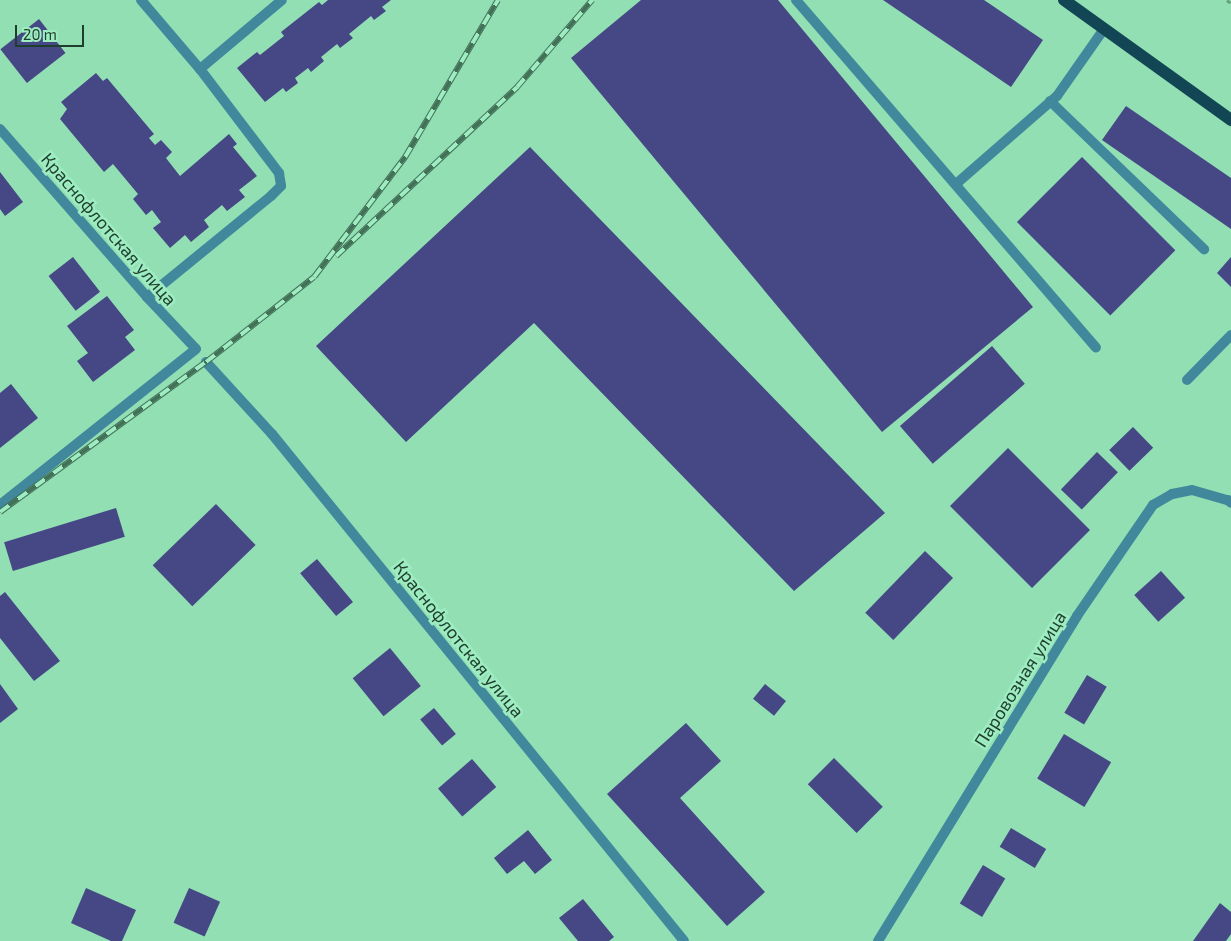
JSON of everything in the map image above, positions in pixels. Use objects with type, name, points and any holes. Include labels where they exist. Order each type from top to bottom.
[{"type":"main road","points":[[1064,0],[1231,120]]},
{"type":"street","points":[[140,0],[200,69],[279,173],[281,186],[147,297]]},
{"type":"street","points":[[200,69],[282,0]]},
{"type":"street","points":[[796,0],[1096,348]]},
{"type":"street","points":[[956,184],[1057,96],[1104,29]]},
{"type":"street","points":[[1050,101],[1204,248]]},
{"type":"street","name":"Краснофлотская улица","points":[[0,129],[147,297],[196,349],[0,505]]},
{"type":"street","points":[[1187,380],[1231,335]]},
{"type":"street","name":"Краснофлотская улица","points":[[206,362],[272,434],[684,941]]},
{"type":"street","name":"Паровозная улица","points":[[878,941],[1077,616],[1153,505],[1172,494],[1192,490],[1230,501]]},
{"type":"path","points":[[1227,0],[1231,3]]},
{"type":"building","points":[[328,0],[391,0],[382,7],[386,11],[374,20],[371,16],[349,34],[353,38],[340,48],[337,44],[321,57],[324,61],[311,72],[308,68],[295,78],[298,83],[286,92],[283,88],[265,102],[237,68],[257,52],[260,55],[284,36],[281,32],[319,2],[322,5]]},
{"type":"building","points":[[641,0],[778,0],[1033,307],[882,432],[571,58]]},
{"type":"building","points":[[883,0],[984,0],[1043,40],[1011,87]]},
{"type":"building","points":[[39,19],[65,53],[27,83],[0,49]]},
{"type":"building","points":[[96,73],[103,81],[107,78],[154,134],[149,138],[155,145],[161,140],[172,152],[166,158],[180,176],[229,134],[237,144],[233,147],[257,176],[239,190],[245,197],[227,211],[222,205],[204,220],[209,227],[191,242],[185,235],[170,248],[153,228],[161,222],[152,210],[146,215],[133,199],[138,194],[113,164],[104,172],[60,119],[67,109],[61,102]]},
{"type":"building","points":[[1126,106],[1231,178],[1231,229],[1102,140]]},
{"type":"building","points":[[530,147],[885,513],[794,591],[534,323],[406,442],[316,346]]},
{"type":"building","points":[[1082,157],[1175,250],[1110,315],[1017,222]]},
{"type":"building","points":[[0,172],[23,202],[5,216],[0,209]]},
{"type":"building","points":[[73,257],[100,292],[76,311],[49,276]]},
{"type":"building","points":[[1231,257],[1231,287],[1217,273]]},
{"type":"building","points":[[107,296],[134,330],[125,337],[135,350],[93,382],[77,361],[88,353],[67,326]]},
{"type":"building","points":[[992,346],[1025,384],[933,464],[900,426]]},
{"type":"building","points":[[11,384],[38,418],[0,448],[0,393]]},
{"type":"building","points":[[1133,427],[1153,448],[1129,471],[1109,450]]},
{"type":"building","points":[[1008,448],[1090,530],[1032,588],[950,506]]},
{"type":"building","points":[[1097,452],[1118,472],[1082,510],[1061,489]]},
{"type":"building","points":[[216,504],[256,545],[192,606],[153,565]]},
{"type":"building","points":[[116,508],[125,537],[13,571],[4,542]]},
{"type":"building","points":[[925,551],[953,578],[893,640],[865,613]]},
{"type":"building","points":[[317,559],[353,602],[336,616],[300,573]]},
{"type":"building","points":[[1161,571],[1185,598],[1158,622],[1134,595]]},
{"type":"building","points":[[5,592],[60,661],[34,681],[0,638],[0,596]]},
{"type":"building","points":[[390,648],[421,686],[384,716],[353,678]]},
{"type":"building","points":[[1087,675],[1107,687],[1084,725],[1064,713]]},
{"type":"building","points":[[0,684],[18,709],[0,723]]},
{"type":"building","points":[[765,684],[786,701],[774,716],[753,699]]},
{"type":"building","points":[[434,708],[456,734],[442,746],[420,720]]},
{"type":"building","points":[[686,723],[721,761],[680,798],[765,892],[727,926],[607,794]]},
{"type":"building","points":[[1064,734],[1111,762],[1084,807],[1037,779]]},
{"type":"building","points":[[834,758],[883,807],[857,833],[808,784]]},
{"type":"building","points":[[472,759],[496,787],[462,816],[438,789]]},
{"type":"building","points":[[1011,828],[1046,849],[1035,868],[1000,847]]},
{"type":"building","points":[[528,830],[552,860],[535,874],[524,861],[507,874],[494,858]]},
{"type":"building","points":[[983,865],[1005,878],[982,917],[960,904]]},
{"type":"building","points":[[86,888],[136,910],[122,941],[111,941],[71,923]]},
{"type":"building","points":[[189,888],[220,902],[205,937],[174,923]]},
{"type":"building","points":[[583,899],[614,937],[609,941],[578,941],[559,918]]},
{"type":"building","points":[[1220,903],[1231,912],[1231,934],[1226,941],[1193,941]]},
{"type":"railway","points":[[0,512],[206,362],[314,277],[405,157],[498,0]]},
{"type":"railway","points":[[336,256],[517,87],[592,0]]}]
